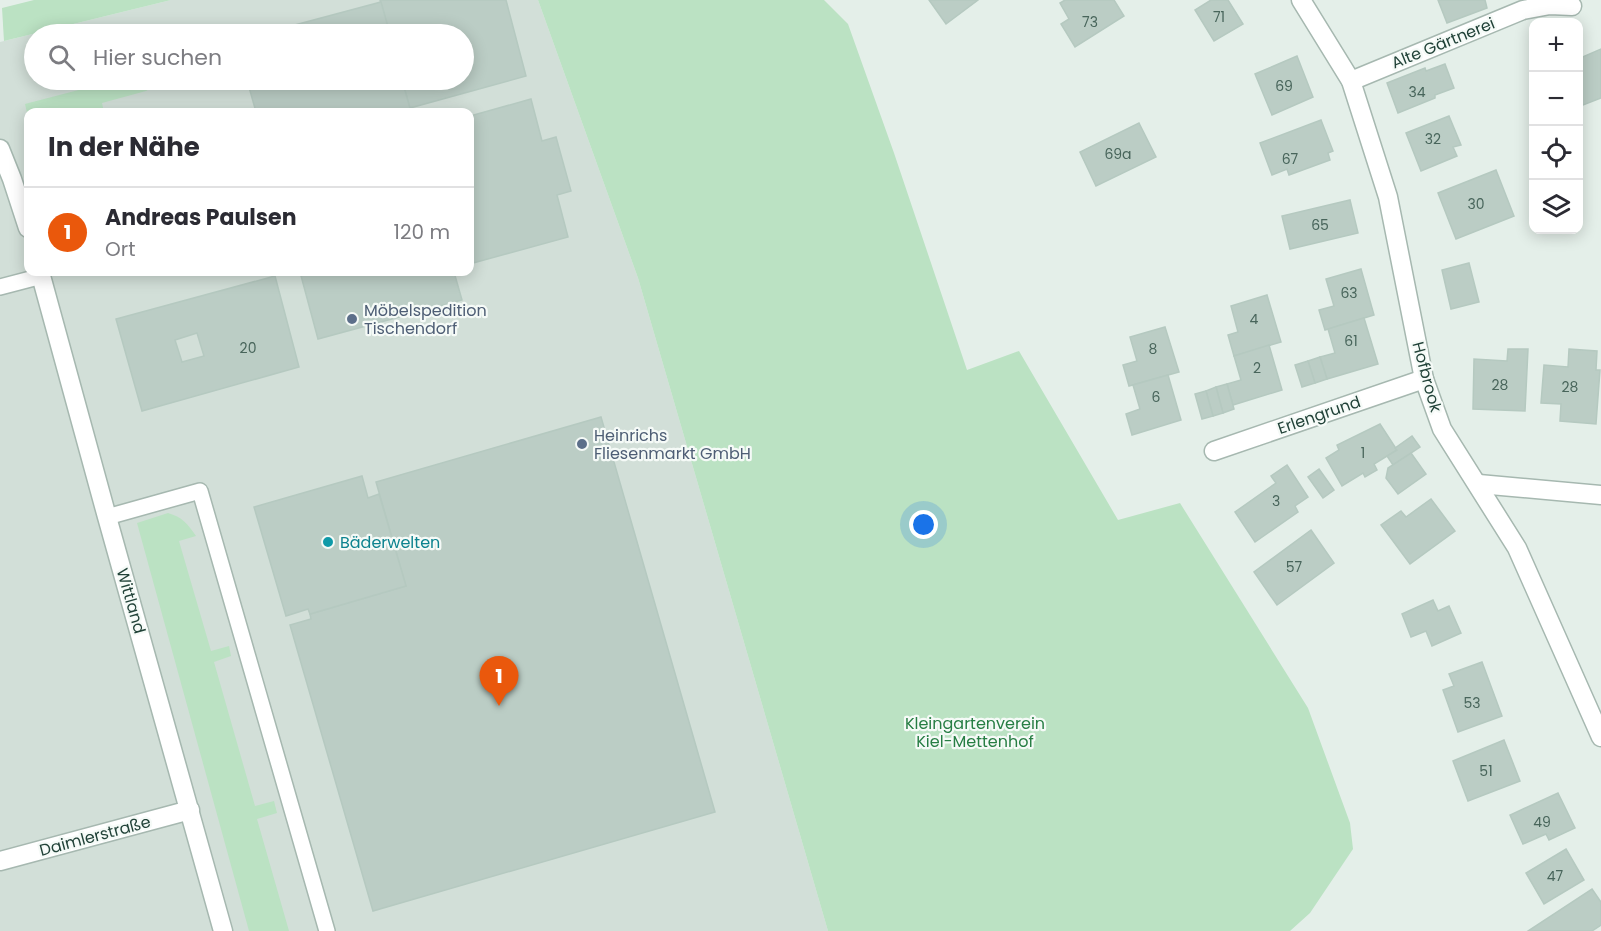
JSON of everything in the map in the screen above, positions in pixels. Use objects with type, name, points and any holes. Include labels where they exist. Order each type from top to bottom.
[{"type":"street","name":"Hofbrook","points":[[1301,0],[1351,81],[1388,197],[1424,379],[1442,429],[1479,484],[1517,548],[1601,737]]},
{"type":"street","name":"Alte Gärtnerei","points":[[1351,81],[1523,10],[1550,5],[1572,6]]},
{"type":"street","points":[[0,149],[24,216]]},
{"type":"street","name":"Wittland","points":[[42,276],[223,931]]},
{"type":"street","name":"Erlengrund","points":[[1214,451],[1424,379]]},
{"type":"street","points":[[1479,484],[1601,495]]},
{"type":"street","name":"Daimlerstraße","points":[[0,861],[190,810]]},
{"type":"lane","points":[[0,287],[35,276]]},
{"type":"lane","points":[[107,517],[200,491],[327,931]]},
{"type":"shaded area","points":[[171,0],[538,0],[638,278],[828,931],[0,931],[0,42],[24,36],[24,90],[474,90],[474,24],[73,24]]},
{"type":"green space","points":[[34,0],[171,0],[73,24],[24,24],[24,36],[4,41],[2,8]]},
{"type":"green space","name":"Kleingartenverein Kiel-Mettenhof","points":[[538,0],[824,0],[848,24],[967,370],[1019,351],[1118,520],[1180,503],[1308,708],[1350,823],[1353,849],[1310,913],[1290,931],[828,931],[638,278]]},
{"type":"green space","points":[[79,90],[148,90],[102,103],[103,108],[26,108],[25,104]]},
{"type":"green space","points":[[168,513],[184,522],[196,536],[179,541],[211,651],[229,646],[231,656],[214,662],[255,806],[274,801],[277,813],[257,819],[289,931],[249,931],[137,523]]},
{"type":"building","points":[[380,0],[506,0],[526,76],[410,108],[405,90],[474,90],[474,24],[387,24]]},
{"type":"building","points":[[929,0],[978,0],[946,24]]},
{"type":"building","points":[[1065,0],[1114,0],[1124,16],[1075,47],[1061,24],[1069,19],[1060,3]]},
{"type":"building","points":[[1211,0],[1228,0],[1243,24],[1214,41],[1195,10]]},
{"type":"building","points":[[1438,0],[1485,0],[1487,8],[1447,23]]},
{"type":"building","points":[[381,2],[387,24],[298,24]]},
{"type":"building","points":[[1601,49],[1601,98],[1583,105],[1583,72],[1583,57]]},
{"type":"building","points":[[1297,56],[1313,97],[1272,115],[1255,74]]},
{"type":"building","points":[[1445,64],[1454,88],[1398,113],[1387,83],[1425,68],[1426,71]]},
{"type":"building","points":[[250,90],[405,90],[410,108],[255,108]]},
{"type":"building","points":[[531,99],[542,141],[556,137],[571,191],[557,195],[568,237],[474,263],[474,115]]},
{"type":"building","points":[[1449,116],[1461,145],[1453,147],[1457,156],[1421,171],[1406,133]]},
{"type":"building","points":[[1321,120],[1333,151],[1328,153],[1330,160],[1289,175],[1287,169],[1272,175],[1260,143]]},
{"type":"building","points":[[1139,123],[1156,157],[1096,186],[1080,152]]},
{"type":"building","points":[[1496,170],[1514,216],[1456,239],[1438,193]]},
{"type":"building","points":[[1350,200],[1358,233],[1290,249],[1282,216]]},
{"type":"building","points":[[1469,263],[1479,302],[1451,309],[1442,270]]},
{"type":"building","points":[[1361,269],[1374,315],[1325,330],[1319,310],[1334,306],[1326,279]]},
{"type":"building","points":[[275,276],[299,367],[142,411],[116,319]],"holes":[[[197,333],[204,356],[182,362],[175,340]]]},
{"type":"building","name":"Möbelspedition Tischendorf","points":[[301,276],[455,276],[462,300],[318,339]]},
{"type":"building","points":[[1267,295],[1281,342],[1234,356],[1228,335],[1238,332],[1231,306]]},
{"type":"building","points":[[1364,318],[1378,364],[1327,379],[1320,357],[1335,353],[1328,329]]},
{"type":"building","points":[[1165,327],[1179,372],[1129,386],[1123,365],[1137,361],[1130,337]]},
{"type":"building","points":[[1269,345],[1282,390],[1233,405],[1227,384],[1241,380],[1234,356]]},
{"type":"building","points":[[1508,349],[1528,349],[1525,411],[1473,409],[1474,359],[1507,361]]},
{"type":"building","points":[[1569,349],[1597,351],[1596,370],[1600,370],[1596,424],[1560,421],[1561,404],[1541,403],[1544,365],[1568,367]]},
{"type":"building","points":[[1320,357],[1327,379],[1315,383],[1308,361]]},
{"type":"building","points":[[1308,361],[1315,383],[1302,387],[1295,365]]},
{"type":"building","points":[[1168,375],[1181,420],[1132,435],[1126,414],[1140,409],[1133,385]]},
{"type":"building","points":[[1227,384],[1234,409],[1223,413],[1216,387]]},
{"type":"building","points":[[1216,387],[1223,413],[1213,416],[1206,391]]},
{"type":"building","points":[[1206,391],[1213,416],[1202,419],[1195,394]]},
{"type":"building","points":[[601,417],[715,812],[373,911],[290,625],[311,619],[310,614],[406,586],[376,482]]},
{"type":"building","points":[[1380,424],[1397,450],[1374,464],[1377,470],[1365,477],[1363,473],[1342,486],[1326,458],[1339,450],[1337,445]]},
{"type":"building","points":[[1412,436],[1420,447],[1393,465],[1387,456]]},
{"type":"building","points":[[1411,453],[1426,474],[1398,494],[1386,478],[1388,468]]},
{"type":"building","points":[[1287,465],[1308,497],[1295,506],[1298,512],[1255,542],[1235,512],[1276,483],[1271,476]]},
{"type":"building","points":[[1319,469],[1334,490],[1323,498],[1308,477]]},
{"type":"building","name":"Bäderwelten","points":[[362,476],[368,498],[379,494],[406,586],[310,614],[308,609],[286,616],[254,507]]},
{"type":"building","points":[[1431,499],[1455,531],[1410,564],[1381,525],[1401,511],[1406,517]]},
{"type":"building","points":[[1311,530],[1334,563],[1277,605],[1254,572]]},
{"type":"building","points":[[1433,600],[1438,611],[1449,606],[1461,633],[1432,646],[1426,631],[1411,637],[1402,614]]},
{"type":"building","points":[[1482,662],[1502,716],[1458,732],[1443,690],[1454,686],[1449,674]]},
{"type":"building","points":[[1504,740],[1520,781],[1468,801],[1453,761]]},
{"type":"building","points":[[1558,793],[1575,828],[1549,840],[1546,834],[1523,844],[1510,815]]},
{"type":"building","points":[[1566,849],[1584,880],[1544,904],[1526,873]]},
{"type":"building","points":[[1592,889],[1601,902],[1601,925],[1592,931],[1528,931]]},
{"type":"place","name":"Möbelspedition Tischendorf","points":[[352,319]]},
{"type":"place","name":"Heinrichs Fliesenmarkt GmbH","points":[[582,444]]},
{"type":"place","name":"Bäderwelten","points":[[328,542]]},
{"type":"place","name":"Andreas Paulsen","points":[[499,706]]}]
